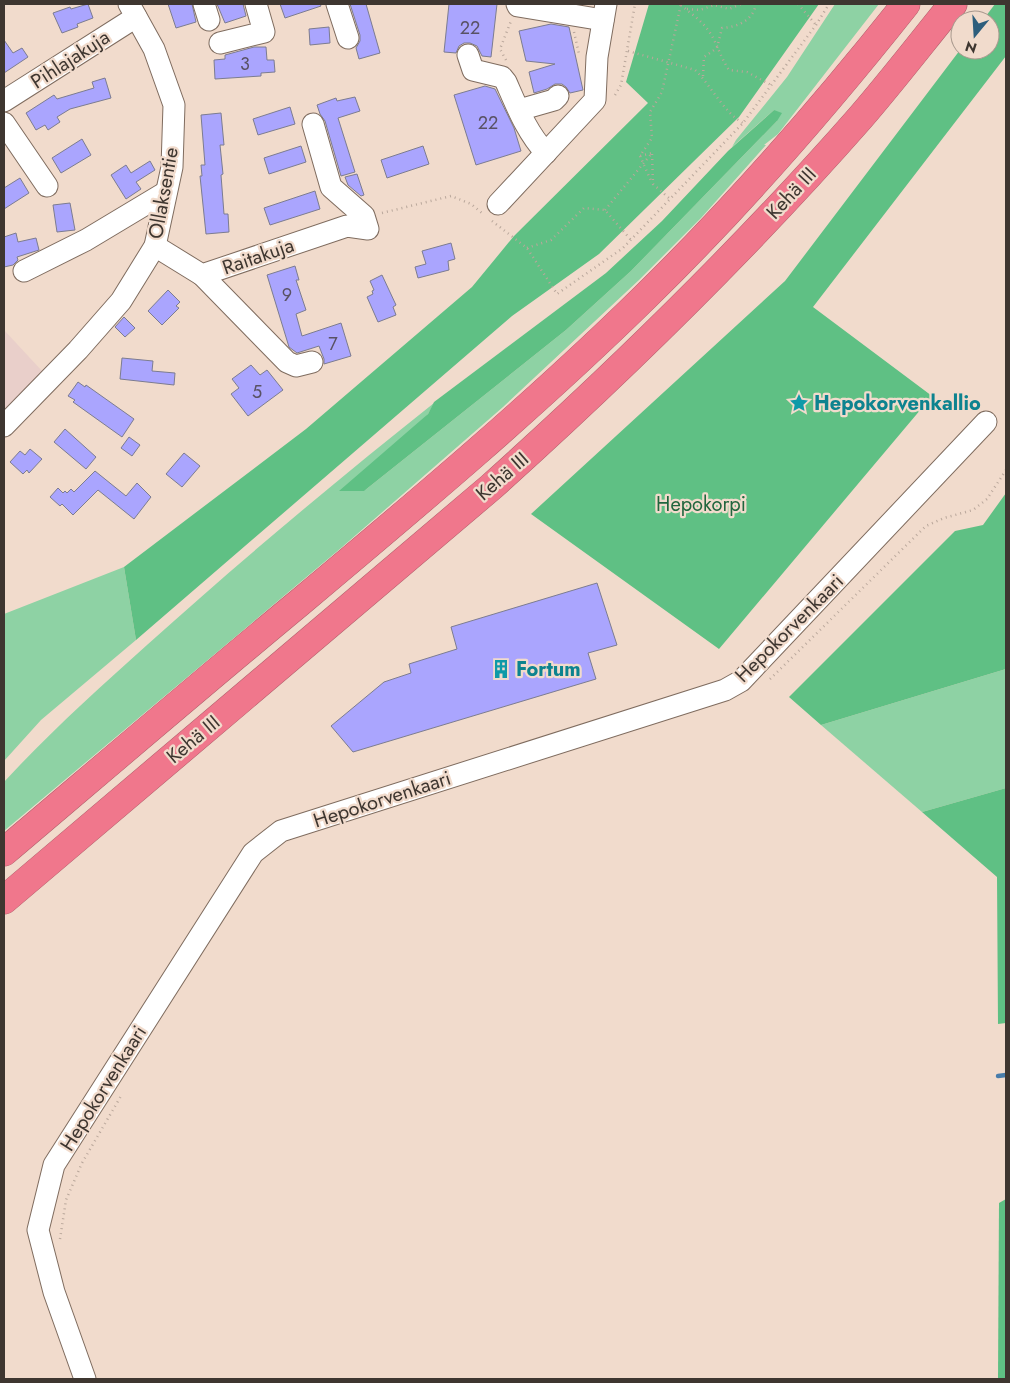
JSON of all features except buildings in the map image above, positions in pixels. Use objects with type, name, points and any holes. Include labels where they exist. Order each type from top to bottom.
[{"type":"highway","name":"Kehä III","points":[[4,852],[390,526],[543,394],[646,296],[756,182],[857,66],[906,4]]},
{"type":"highway","name":"Kehä III","points":[[4,900],[491,487],[645,345],[782,204],[854,124],[953,4]]},
{"type":"highway","points":[[4,922],[59,870],[120,801]]},
{"type":"street","points":[[220,43],[264,32],[256,4]]},
{"type":"street","points":[[337,4],[348,38]]},
{"type":"street","points":[[491,213],[595,100],[597,57],[605,12],[576,16],[517,5]]},
{"type":"street","points":[[517,5],[527,21],[541,26]]},
{"type":"street","name":"Pihlajakuja","points":[[4,101],[132,10]]},
{"type":"street","name":"Ollaksentie","points":[[4,426],[78,350],[121,301],[155,246],[172,168],[174,105],[154,49],[132,10]]},
{"type":"street","points":[[473,71],[502,77],[534,141],[546,153]]},
{"type":"street","points":[[519,110],[554,100],[558,96]]},
{"type":"street","points":[[4,124],[47,186]]},
{"type":"street","points":[[313,124],[331,187],[364,216],[368,229]]},
{"type":"street","points":[[24,271],[86,240],[166,192]]},
{"type":"street","name":"Raitakuja","points":[[155,246],[202,275],[347,226],[368,229]]},
{"type":"street","points":[[202,275],[287,362],[296,366],[312,362]]},
{"type":"street","name":"Hepokorvenkaari","points":[[85,1379],[54,1292],[38,1230],[54,1165],[253,852],[282,831],[725,690],[741,681],[986,422]]},
{"type":"path","points":[[615,95],[621,85],[635,4]]},
{"type":"path","points":[[681,4],[699,19],[708,30],[729,70],[747,72],[771,85]]},
{"type":"path","points":[[640,156],[652,138],[650,112],[662,92],[681,4]]},
{"type":"path","points":[[686,9],[700,10],[714,5],[729,9],[741,4]]},
{"type":"path","points":[[703,78],[704,57],[717,48],[722,28],[733,27],[746,21],[756,4]]},
{"type":"path","points":[[798,4],[816,25]]},
{"type":"path","points":[[368,229],[383,212],[451,196],[491,213],[527,248],[557,294],[623,248],[743,123],[816,25],[829,4]]},
{"type":"path","points":[[505,64],[507,61],[500,49],[517,5]]},
{"type":"path","points":[[576,16],[574,29],[579,55]]},
{"type":"path","points":[[628,51],[695,70],[735,119],[743,123]]},
{"type":"path","points":[[640,156],[652,153]]},
{"type":"path","points":[[605,210],[652,153]]},
{"type":"path","points":[[652,153],[653,184]]},
{"type":"path","points":[[640,156],[653,184],[670,199]]},
{"type":"path","points":[[527,248],[551,240],[584,208],[605,210],[631,240]]},
{"type":"path","points":[[764,683],[778,672],[926,526],[944,518],[973,510],[987,499],[1006,470]]},
{"type":"path","points":[[61,1246],[60,1238],[66,1200],[82,1163],[126,1088]]},
{"type":"shaded area","points":[[4,330],[42,371],[4,410]]},
{"type":"green space","points":[[649,4],[819,4],[739,117],[599,254],[512,316],[136,640],[124,567],[306,429],[472,287],[514,236],[648,103],[626,82]]},
{"type":"green space","points":[[835,4],[879,4],[778,134],[764,145],[766,145],[701,218],[639,280],[503,407],[341,548],[4,831],[4,782],[38,746],[110,678],[217,583],[434,403],[428,414],[364,491],[566,330],[631,271],[777,121],[774,110],[732,147],[787,77]]},
{"type":"green space","name":"Hepokorpi","points":[[995,4],[1006,4],[1006,56],[813,307],[932,396],[719,649],[531,514],[785,281],[952,60],[1000,60],[1000,10],[990,10]]},
{"type":"green space","points":[[774,110],[782,113],[777,121],[631,271],[566,330],[364,491],[339,491],[428,414],[434,402],[606,273],[662,221],[728,151]]},
{"type":"green space","points":[[1006,493],[1006,669],[821,725],[789,697],[955,531],[983,525]]},
{"type":"green space","points":[[124,567],[136,640],[41,720],[4,761],[4,614]]},
{"type":"green space","points":[[1006,669],[1006,788],[922,812],[821,725]]},
{"type":"green space","points":[[1006,788],[1006,1023],[998,1024],[997,877],[922,812]]},
{"type":"green space","points":[[1006,1199],[1006,1379],[998,1379],[999,1203]]},
{"type":"waterway","points":[[998,1076],[1006,1075]]},
{"type":"place","name":"Hepokorvenkallio","points":[[799,403]]},
{"type":"place","name":"Fortum","points":[[501,669]]}]
